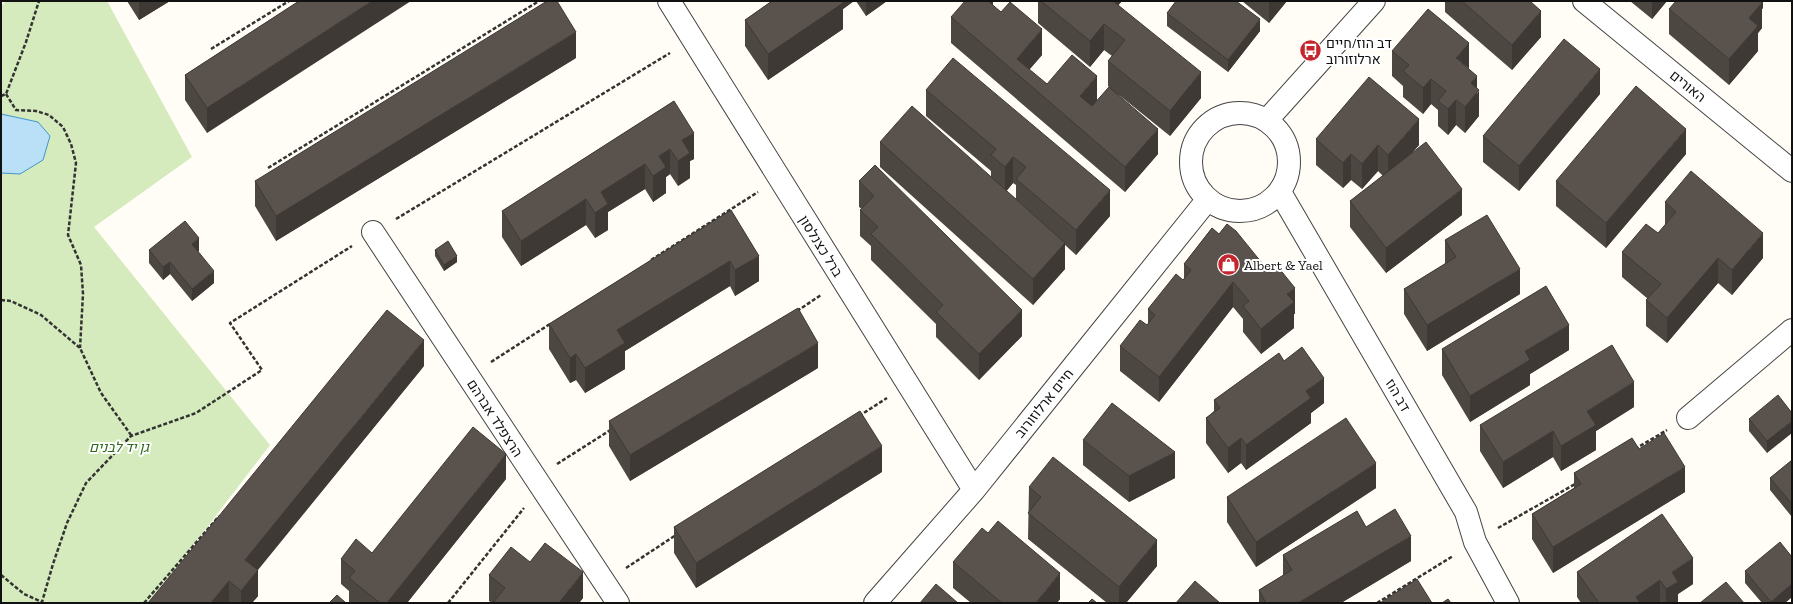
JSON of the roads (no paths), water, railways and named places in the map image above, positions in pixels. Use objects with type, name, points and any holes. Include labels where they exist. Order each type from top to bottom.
[{"type":"street","name":"ברל כצנלסון","points":[[669,1],[974,490]]},
{"type":"street","points":[[1267,120],[1374,1]]},
{"type":"street","name":"האורים","points":[[1584,1],[1792,171]]},
{"type":"street","points":[[1234,112],[1251,113],[1267,120],[1276,128],[1286,142],[1290,159],[1288,176],[1280,192],[1272,200],[1256,209],[1239,211],[1223,208],[1208,200],[1195,184],[1190,166],[1192,149],[1199,134],[1211,121],[1234,112]]},
{"type":"street","name":"דב הוז","points":[[1280,192],[1466,512],[1475,542],[1508,603]]},
{"type":"street","name":"חיים ארלוזורוב","points":[[875,603],[974,490],[1208,200]]},
{"type":"street","name":"הרצפלד אברהם","points":[[373,232],[618,603]]},
{"type":"street","points":[[1688,418],[1792,330]]},
{"type":"water","points":[[1,114],[38,122],[50,136],[43,160],[20,174],[1,173]]},
{"type":"place","name":"דב הוז/חיים ארלוזורוב","points":[[1311,51]]},
{"type":"place","name":"Albert & Yael","points":[[1228,265]]},
{"type":"park label","name":"גן יד לבנים","points":[[119,447]]}]
